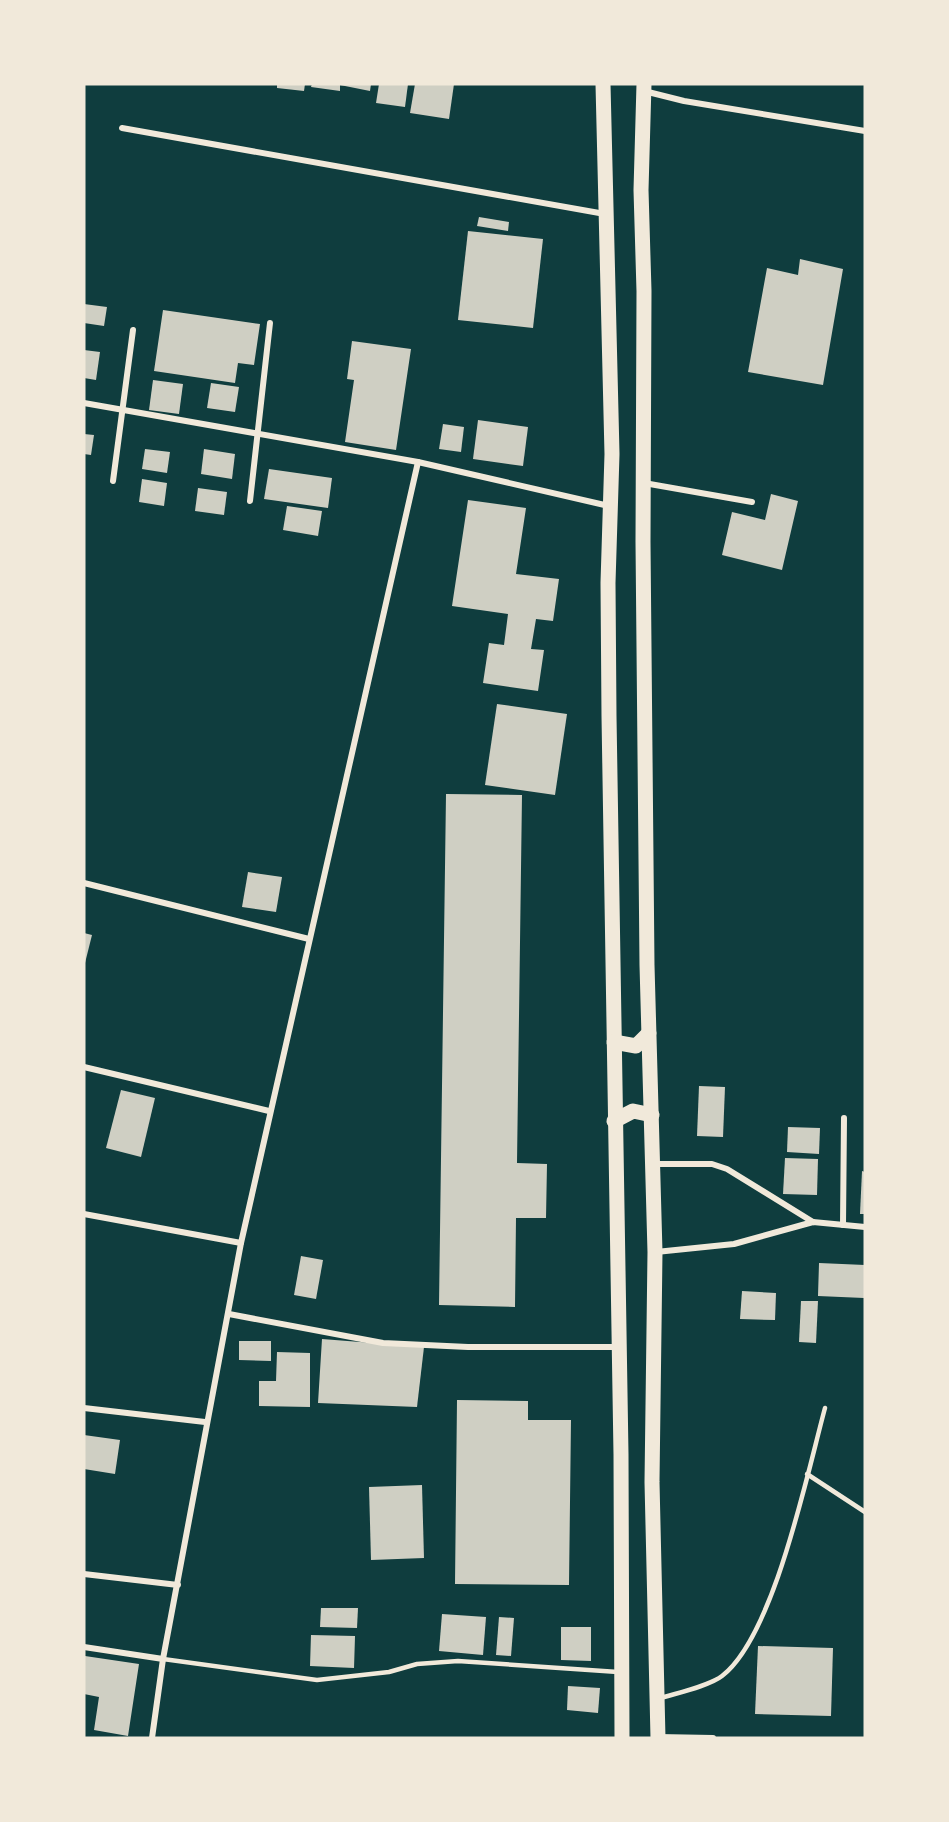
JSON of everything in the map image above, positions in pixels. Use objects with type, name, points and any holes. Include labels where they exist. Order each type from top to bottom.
[{"type":"main road","points":[[603,84],[612,454],[609,506],[609,705],[621,1454],[622,1738]]},
{"type":"main road","points":[[644,87],[641,190],[643,483],[649,1033],[655,1252],[652,1482],[658,1738]]},
{"type":"main road","points":[[614,1042],[636,1046],[649,1033]]},
{"type":"main road","points":[[614,1121],[633,1111],[652,1115]]},
{"type":"street","points":[[644,87],[684,101],[865,131]]},
{"type":"street","points":[[122,128],[606,214]]},
{"type":"street","points":[[250,501],[270,323]]},
{"type":"street","points":[[113,481],[133,330]]},
{"type":"street","points":[[84,403],[418,462],[609,506]]},
{"type":"street","points":[[152,1738],[163,1659],[178,1585],[205,1422],[229,1314],[241,1243],[269,1111],[418,462]]},
{"type":"street","points":[[643,483],[752,502]]},
{"type":"street","points":[[84,883],[309,939]]},
{"type":"street","points":[[84,1067],[269,1111]]},
{"type":"street","points":[[843,1225],[844,1118]]},
{"type":"street","points":[[652,1164],[712,1164],[727,1169],[813,1222]]},
{"type":"street","points":[[84,1214],[241,1243]]},
{"type":"street","points":[[655,1252],[734,1244],[813,1222],[865,1227]]},
{"type":"street","points":[[229,1314],[383,1343],[468,1347],[618,1347]]},
{"type":"street","points":[[84,1408],[205,1422]]},
{"type":"street","points":[[84,1574],[178,1585]]},
{"type":"street","points":[[84,1647],[163,1659]]},
{"type":"street","points":[[658,1738],[713,1738]]},
{"type":"lane","points":[[656,1700],[721,1677],[751,1643],[790,1543],[825,1408]]},
{"type":"lane","points":[[807,1474],[865,1512]]},
{"type":"lane","points":[[163,1659],[317,1680],[389,1672],[417,1664],[458,1661],[621,1672]]},
{"type":"building","points":[[277,84],[305,84],[304,91],[277,88]]},
{"type":"building","points":[[312,84],[371,84],[370,91],[340,85],[340,91],[311,87]]},
{"type":"building","points":[[379,84],[408,84],[405,107],[376,103]]},
{"type":"building","points":[[415,84],[454,84],[449,119],[410,113]]},
{"type":"building","points":[[479,217],[509,222],[508,231],[477,226]]},
{"type":"building","points":[[468,231],[543,239],[533,328],[458,320]]},
{"type":"building","points":[[800,259],[843,269],[823,385],[748,372],[767,268],[798,275]]},
{"type":"building","points":[[84,304],[107,307],[104,326],[84,323]]},
{"type":"building","points":[[163,310],[260,324],[254,365],[238,363],[235,383],[154,371]]},
{"type":"building","points":[[352,341],[411,349],[396,450],[345,442],[354,380],[347,379]]},
{"type":"building","points":[[84,350],[100,352],[96,380],[84,378]]},
{"type":"building","points":[[153,380],[183,384],[179,414],[149,410]]},
{"type":"building","points":[[211,383],[239,387],[235,412],[207,408]]},
{"type":"building","points":[[478,420],[528,427],[523,466],[473,459]]},
{"type":"building","points":[[443,424],[464,427],[461,452],[439,449]]},
{"type":"building","points":[[84,434],[94,435],[91,455],[84,454]]},
{"type":"building","points":[[145,449],[170,452],[167,473],[142,469]]},
{"type":"building","points":[[204,449],[235,454],[232,479],[201,474]]},
{"type":"building","points":[[269,469],[332,478],[328,508],[264,499]]},
{"type":"building","points":[[142,479],[167,483],[164,506],[139,502]]},
{"type":"building","points":[[198,488],[227,492],[224,515],[195,511]]},
{"type":"building","points":[[771,494],[798,501],[782,570],[722,555],[732,512],[765,520]]},
{"type":"building","points":[[468,500],[526,508],[516,574],[559,579],[553,621],[536,619],[531,649],[544,650],[538,691],[483,683],[489,643],[504,645],[508,614],[452,606]]},
{"type":"building","points":[[287,506],[322,511],[318,536],[283,530]]},
{"type":"building","points":[[497,704],[567,714],[555,795],[485,785]]},
{"type":"building","points":[[446,794],[522,795],[517,1163],[547,1164],[546,1218],[516,1218],[515,1307],[439,1305]]},
{"type":"building","points":[[248,872],[282,877],[276,912],[242,907]]},
{"type":"building","points":[[84,933],[92,935],[85,963],[84,963]]},
{"type":"building","points":[[699,1086],[725,1087],[723,1137],[697,1136]]},
{"type":"building","points":[[121,1090],[155,1098],[141,1157],[106,1148]]},
{"type":"building","points":[[788,1127],[820,1128],[819,1154],[787,1152]]},
{"type":"building","points":[[785,1158],[818,1159],[817,1195],[783,1194]]},
{"type":"building","points":[[862,1171],[865,1172],[865,1214],[860,1214]]},
{"type":"building","points":[[301,1256],[323,1260],[316,1299],[294,1295]]},
{"type":"building","points":[[819,1263],[865,1265],[864,1298],[818,1296]]},
{"type":"building","points":[[742,1291],[776,1293],[775,1320],[740,1319]]},
{"type":"building","points":[[801,1301],[818,1301],[816,1343],[799,1342]]},
{"type":"building","points":[[322,1339],[424,1347],[417,1407],[318,1403]]},
{"type":"building","points":[[239,1341],[271,1341],[271,1361],[239,1360]]},
{"type":"building","points":[[277,1352],[310,1353],[310,1407],[259,1406],[259,1381],[276,1381]]},
{"type":"building","points":[[457,1400],[528,1401],[528,1420],[571,1420],[569,1585],[455,1584]]},
{"type":"building","points":[[84,1435],[120,1440],[115,1474],[84,1469]]},
{"type":"building","points":[[422,1485],[424,1558],[371,1560],[369,1487]]},
{"type":"building","points":[[321,1608],[358,1608],[357,1628],[320,1627]]},
{"type":"building","points":[[442,1614],[486,1617],[483,1655],[439,1651]]},
{"type":"building","points":[[499,1617],[514,1618],[511,1656],[496,1655]]},
{"type":"building","points":[[561,1627],[591,1627],[591,1661],[561,1660]]},
{"type":"building","points":[[311,1635],[355,1636],[354,1668],[310,1666]]},
{"type":"building","points":[[758,1646],[833,1648],[831,1716],[755,1714]]},
{"type":"building","points":[[85,1656],[139,1664],[128,1736],[94,1730],[99,1697],[84,1694]]},
{"type":"building","points":[[568,1686],[600,1688],[598,1713],[567,1710]]}]
